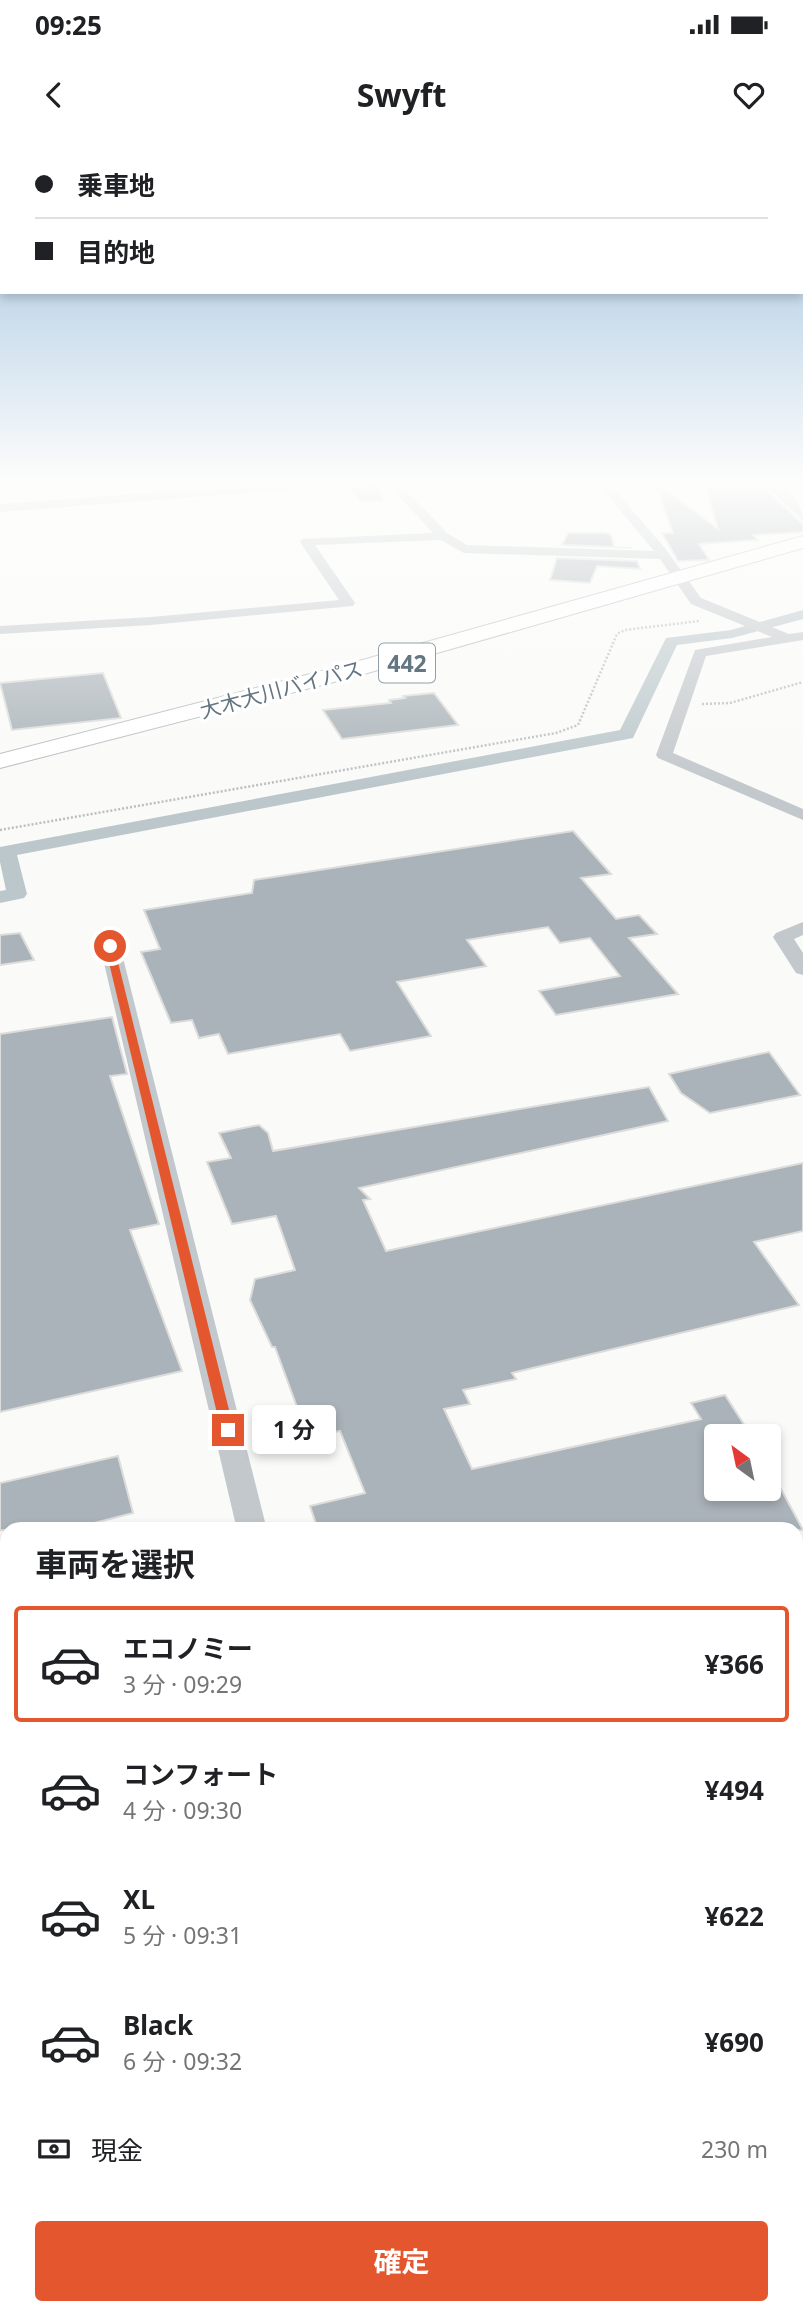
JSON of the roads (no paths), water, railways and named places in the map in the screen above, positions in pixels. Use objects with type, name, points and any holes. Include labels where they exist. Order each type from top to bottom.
[{"type":"highway","name":"大木大川バイパス","points":[[4,764],[376,671],[681,583]]},
{"type":"street","points":[[0,631],[151,621],[348,603],[334,582]]},
{"type":"street","points":[[681,583],[696,601],[732,618],[800,640]]},
{"type":"street","points":[[800,640],[700,653],[664,755],[803,815]]},
{"type":"street","points":[[803,928],[783,937],[803,969]]},
{"type":"street","points":[[110,946],[250,1522]]},
{"type":"waterway","points":[[0,897],[17,894],[7,851],[627,734],[671,641],[732,634],[803,614]]}]
